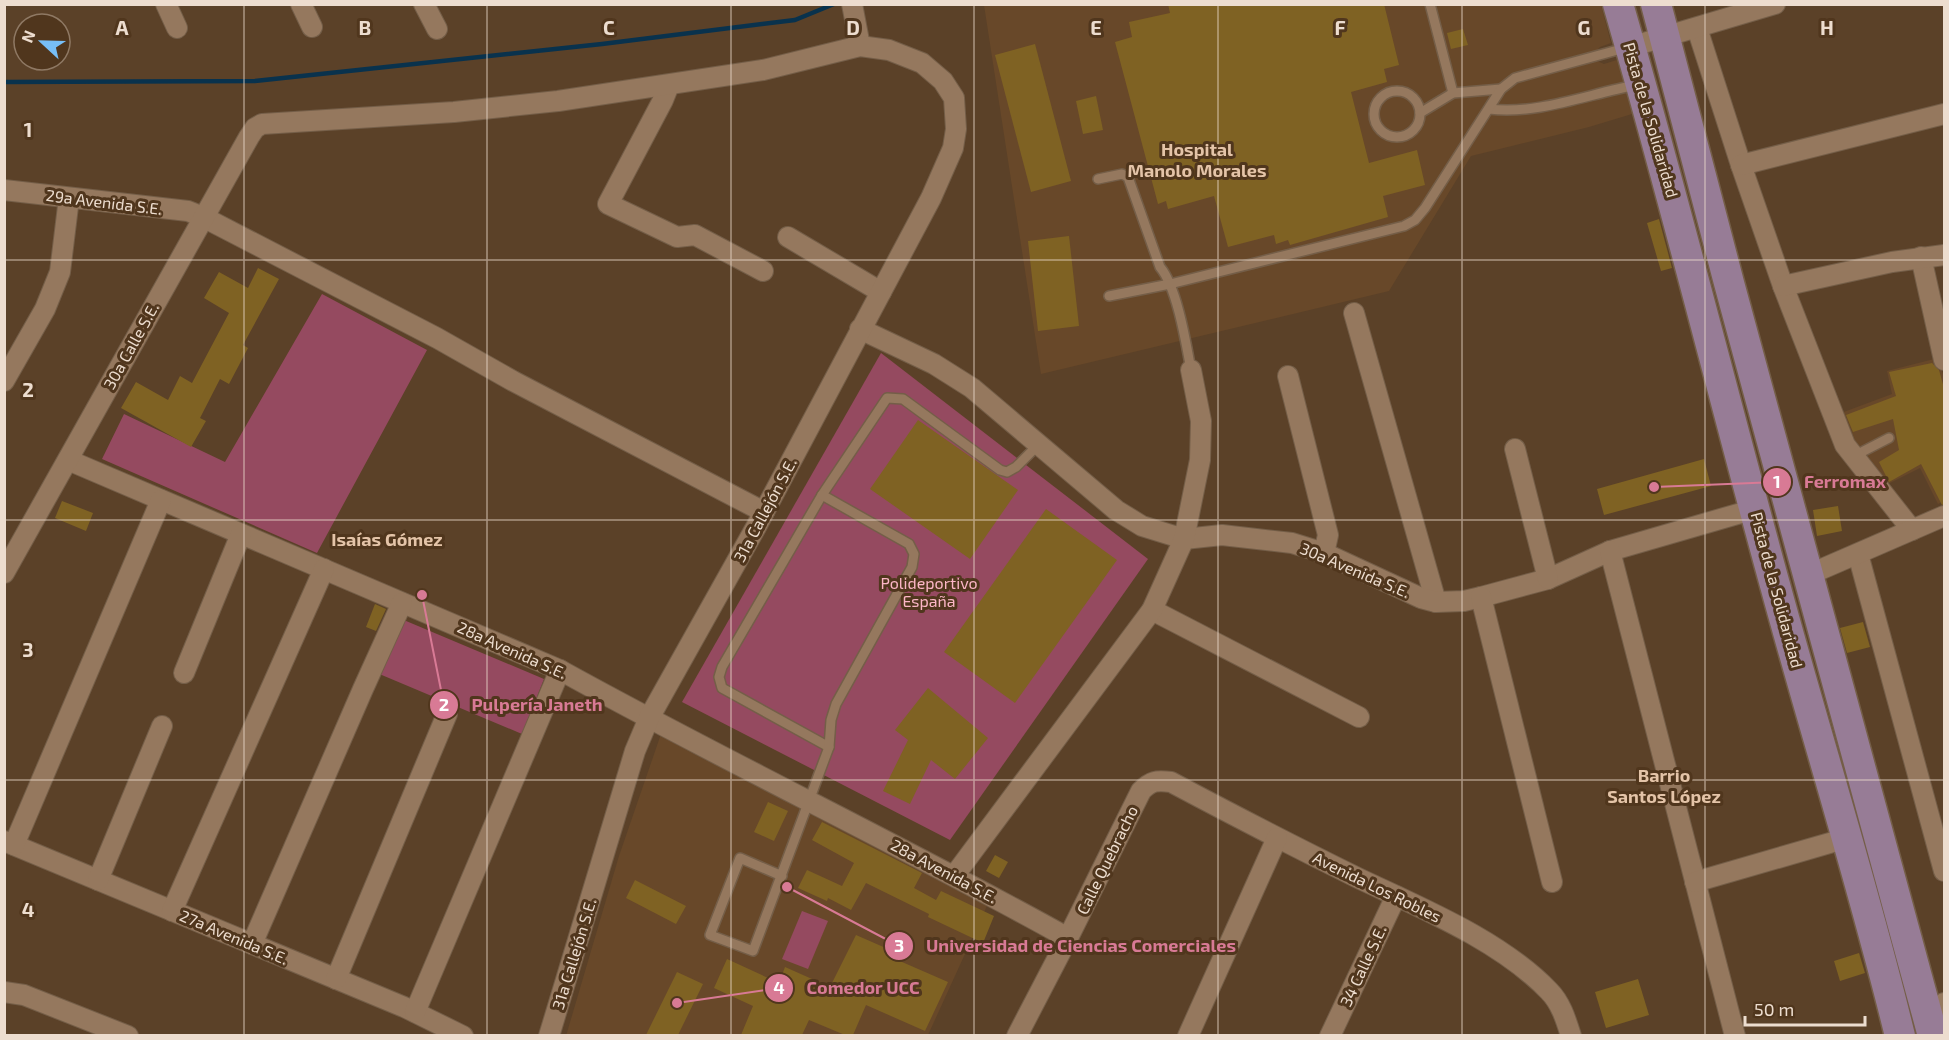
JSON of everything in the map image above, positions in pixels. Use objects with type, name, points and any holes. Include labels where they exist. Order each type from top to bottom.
[{"type":"main road","name":"Pista de la Solidaridad","points":[[1618,4],[1642,84],[1774,584],[1847,838],[1899,1035]]},
{"type":"main road","name":"Pista de la Solidaridad","points":[[1656,4],[1808,575],[1935,1025]]},
{"type":"street","points":[[166,4],[177,28]]},
{"type":"street","points":[[301,4],[312,27]]},
{"type":"street","points":[[424,4],[437,29]]},
{"type":"street","points":[[1630,47],[1775,4]]},
{"type":"street","points":[[763,271],[695,235],[677,237],[608,204],[669,85],[763,70],[860,46],[852,6]]},
{"type":"street","points":[[1697,28],[1783,286],[1845,445],[1912,530]]},
{"type":"street","name":"31a Callejón S.E.","points":[[549,1035],[635,751],[649,718],[764,512],[931,198],[953,148],[956,129],[954,98],[943,81],[922,63],[889,50],[860,46]]},
{"type":"street","name":"30a Calle S.E.","points":[[4,573],[255,128],[262,124],[454,112],[558,101],[669,85]]},
{"type":"street","points":[[1741,165],[1944,114]]},
{"type":"street","name":"29a Avenida S.E.","points":[[4,189],[188,212],[203,217],[437,338],[513,381],[764,512]]},
{"type":"street","points":[[4,381],[45,309],[60,272],[69,198]]},
{"type":"street","points":[[788,237],[881,292]]},
{"type":"street","points":[[1783,286],[1921,257],[1944,255]]},
{"type":"street","points":[[1921,257],[1944,360]]},
{"type":"street","points":[[1354,313],[1436,602]]},
{"type":"street","name":"30a Avenida S.E.","points":[[860,329],[934,364],[972,388],[1116,510],[1142,526],[1184,539],[1222,535],[1292,543],[1324,553],[1421,598],[1436,602],[1464,602],[1548,579],[1610,550],[1755,509]]},
{"type":"street","points":[[954,876],[1152,610],[1184,539],[1200,460],[1201,422],[1191,370]]},
{"type":"street","points":[[1288,376],[1328,535],[1324,553]]},
{"type":"street","points":[[1515,449],[1548,579]]},
{"type":"street","name":"28a Avenida S.E.","points":[[68,460],[560,670],[1068,938]]},
{"type":"street","points":[[9,843],[160,500]]},
{"type":"street","points":[[1808,575],[1944,516]]},
{"type":"street","points":[[184,673],[241,534]]},
{"type":"street","points":[[1610,550],[1735,1035]]},
{"type":"street","points":[[1858,554],[1944,871]]},
{"type":"street","points":[[172,911],[324,569]]},
{"type":"street","points":[[1481,597],[1552,882]]},
{"type":"street","points":[[252,944],[402,603]]},
{"type":"street","points":[[1152,610],[1359,717]]},
{"type":"street","points":[[415,1012],[560,670]]},
{"type":"street","points":[[336,979],[447,714]]},
{"type":"street","points":[[98,880],[162,726]]},
{"type":"street","name":"Avenida Los Robles","points":[[1150,782],[1158,780],[1171,782],[1485,942],[1522,966],[1551,993],[1565,1015],[1571,1035]]},
{"type":"street","name":"Calle Quebracho","points":[[1017,1035],[1068,938],[1140,791],[1150,782]]},
{"type":"street","points":[[1188,1035],[1277,838]]},
{"type":"street","points":[[1695,882],[1847,838]]},
{"type":"street","name":"27a Avenida S.E.","points":[[9,843],[415,1012],[463,1035]]},
{"type":"street","name":"34 Calle S.E.","points":[[1330,1035],[1396,896]]},
{"type":"street","points":[[4,992],[24,995],[128,1035]]},
{"type":"lane","points":[[1430,4],[1453,93]]},
{"type":"lane","points":[[1109,296],[1170,284],[1404,226],[1421,213],[1501,89],[1515,78],[1630,47]]},
{"type":"lane","points":[[1489,109],[1510,111],[1547,105],[1642,84]]},
{"type":"lane","points":[[1420,113],[1415,100],[1403,92],[1396,91],[1383,96],[1375,108],[1374,115],[1375,122],[1384,133],[1397,137],[1405,136],[1416,127],[1420,113],[1453,93],[1501,89]]},
{"type":"lane","points":[[1098,179],[1122,174],[1128,177],[1160,267],[1168,276],[1178,309],[1191,370]]},
{"type":"lane","points":[[829,747],[722,688],[719,677],[722,667],[822,495],[887,398],[903,399],[1000,470],[1007,472],[1016,467],[1038,444]]},
{"type":"lane","points":[[1854,456],[1889,438]]},
{"type":"lane","points":[[782,876],[740,858],[710,935],[753,951],[782,876],[829,747],[831,720],[836,704],[912,567],[914,554],[909,544],[822,495]]},
{"type":"shaded area","points":[[984,5],[1601,5],[1611,43],[1600,47],[1590,58],[1604,64],[1617,60],[1632,114],[1471,156],[1389,291],[1041,374]]},
{"type":"shaded area","points":[[1938,358],[1944,377],[1944,501],[1938,504],[1920,468],[1888,484],[1848,436],[1841,413],[1892,394],[1887,371]]},
{"type":"shaded area","points":[[661,734],[990,899],[928,1035],[566,1036],[619,856]]},
{"type":"green space","points":[[322,294],[427,350],[317,553],[102,459],[124,414],[225,462]]},
{"type":"green space","name":"Polideportivo España","points":[[881,353],[1148,559],[950,840],[682,702]]},
{"type":"green space","points":[[399,618],[544,679],[522,734],[377,673]]},
{"type":"green space","points":[[802,911],[828,921],[808,969],[782,959]]},
{"type":"building","points":[[1168,4],[1384,4],[1399,65],[1384,69],[1387,82],[1351,92],[1369,163],[1417,150],[1425,185],[1383,196],[1388,217],[1290,245],[1288,240],[1276,244],[1274,235],[1228,247],[1214,196],[1168,209],[1166,201],[1158,204],[1115,42],[1132,37],[1129,22],[1170,13]]},
{"type":"building","points":[[1463,29],[1468,45],[1451,49],[1447,33]]},
{"type":"building","points":[[1035,44],[1071,181],[1031,192],[995,55]]},
{"type":"building","points":[[1096,96],[1103,130],[1083,134],[1076,101]]},
{"type":"building","points":[[1659,219],[1672,268],[1661,271],[1647,223]]},
{"type":"building","points":[[1069,236],[1079,326],[1038,331],[1028,241]]},
{"type":"building","points":[[258,268],[279,279],[243,345],[248,348],[229,384],[220,379],[200,418],[206,421],[191,447],[121,408],[136,382],[168,400],[180,376],[192,383],[229,313],[204,298],[219,272],[248,288]]},
{"type":"building","points":[[1932,363],[1939,370],[1944,388],[1944,504],[1942,505],[1921,464],[1889,482],[1879,462],[1899,450],[1893,419],[1853,432],[1846,415],[1896,396],[1889,372]]},
{"type":"building","points":[[918,420],[1018,490],[970,559],[870,489]]},
{"type":"building","points":[[1704,459],[1711,486],[1604,515],[1597,489]]},
{"type":"building","points":[[62,501],[93,513],[86,531],[55,518]]},
{"type":"building","points":[[1838,506],[1842,531],[1817,536],[1813,510]]},
{"type":"building","name":"Polideportivo España","points":[[1046,509],[1117,560],[1015,703],[944,652]]},
{"type":"building","points":[[375,604],[386,609],[376,631],[366,627]]},
{"type":"building","points":[[1863,622],[1870,647],[1847,653],[1840,628]]},
{"type":"building","points":[[928,688],[988,738],[955,779],[931,760],[910,804],[883,791],[908,740],[895,730]]},
{"type":"building","points":[[768,802],[788,811],[774,841],[754,832]]},
{"type":"building","points":[[822,822],[922,873],[914,888],[936,900],[941,891],[994,916],[983,943],[928,917],[929,914],[866,883],[851,910],[828,898],[827,901],[798,888],[807,870],[842,886],[854,863],[812,840]]},
{"type":"building","points":[[995,855],[1008,862],[999,878],[986,871]]},
{"type":"building","points":[[635,880],[686,906],[676,924],[626,898]]},
{"type":"building","points":[[856,935],[888,949],[886,955],[948,982],[925,1031],[866,1005],[853,1035],[845,1035],[809,1020],[802,1035],[741,1035],[753,1006],[714,988],[727,959],[779,983],[785,967],[830,987]]},
{"type":"building","points":[[1859,953],[1865,973],[1840,981],[1834,961]]},
{"type":"building","points":[[677,972],[703,984],[678,1035],[646,1035]]},
{"type":"building","points":[[1638,979],[1649,1015],[1606,1028],[1595,992]]},
{"type":"waterway","points":[[4,82],[255,81],[602,44],[795,20],[834,4]]},
{"type":"place","name":"Ferromax","points":[[1654,487]]},
{"type":"place","name":"Pulpería Janeth","points":[[422,595]]},
{"type":"place","name":"Universidad de Ciencias Comerciales","points":[[787,887]]},
{"type":"place","name":"Comedor UCC","points":[[677,1003]]},
{"type":"district","name":"Hospital Manolo Morales","points":[[1197,160]]},
{"type":"district","name":"Isaías Gómez","points":[[387,540]]},
{"type":"district","name":"Barrio Santos López","points":[[1664,786]]}]
